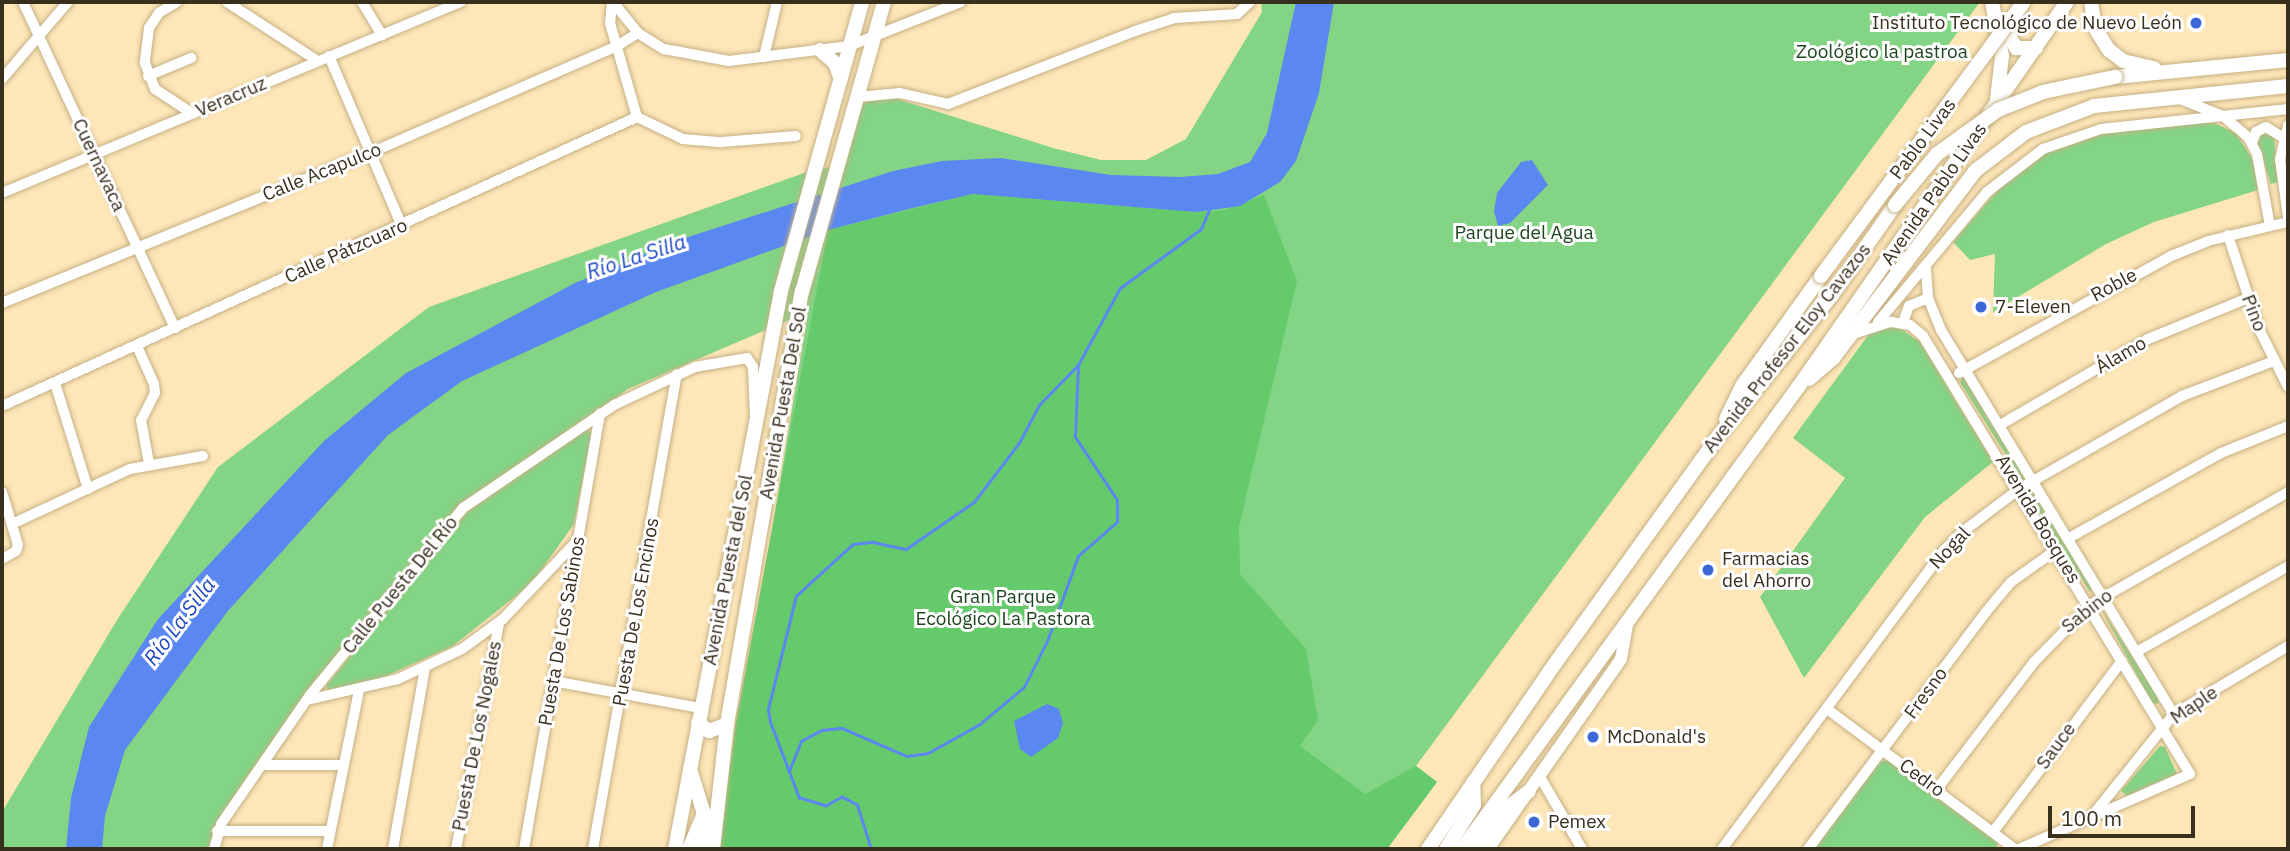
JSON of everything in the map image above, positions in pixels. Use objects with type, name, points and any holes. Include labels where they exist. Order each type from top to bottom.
[{"type":"main road","name":"Avenida Puesta Del Sol","points":[[781,290],[862,2]]},
{"type":"main road","name":"Avenida Puesta Del Sol","points":[[720,777],[802,292],[840,145],[858,97],[884,2]]},
{"type":"main road","points":[[1993,2],[2012,44],[2020,50],[2036,48]]},
{"type":"main road","points":[[1993,2],[2002,56],[1996,104]]},
{"type":"main road","name":"Pablo Livas","points":[[1720,433],[1742,386],[2024,2]]},
{"type":"main road","name":"Avenida Pablo Livas","points":[[1799,386],[2067,2]]},
{"type":"main road","points":[[2091,2],[2099,36],[2116,56],[2139,67],[2176,72]]},
{"type":"main road","points":[[820,50],[835,63],[840,77]]},
{"type":"main road","name":"Avenida Profesor Eloy Cavazos","points":[[1428,849],[1720,433],[1832,295],[1895,205],[1937,154],[1989,115],[2043,92],[2115,77],[2288,60]]},
{"type":"main road","name":"Avenida Profesor Eloy Cavazos","points":[[1462,849],[1799,386],[1820,373],[1954,197],[1997,152],[2072,112],[2174,97],[2288,86]]},
{"type":"main road","name":"Avenida Puesta del Sol","points":[[675,849],[781,290]]},
{"type":"main road","points":[[708,670],[724,669],[735,676]]},
{"type":"main road","points":[[699,716],[709,731],[727,724]]},
{"type":"main road","points":[[689,766],[704,814],[701,849]]},
{"type":"main road","points":[[690,849],[720,777]]},
{"type":"main road","points":[[713,849],[720,777]]},
{"type":"main road","points":[[1446,849],[1474,805],[1473,782]]},
{"type":"main road","points":[[1478,849],[1508,807],[1529,792]]},
{"type":"street","name":"Cuernavaca","points":[[23,2],[174,328]]},
{"type":"street","points":[[2,79],[68,2]]},
{"type":"street","points":[[177,2],[159,13],[149,28],[143,47],[148,76],[165,100],[193,114]]},
{"type":"street","points":[[227,2],[324,59],[402,226]]},
{"type":"street","points":[[362,2],[382,35]]},
{"type":"street","name":"Veracruz","points":[[2,193],[461,2]]},
{"type":"street","points":[[613,2],[638,33],[664,49],[707,60],[764,57],[849,46],[961,2]]},
{"type":"street","points":[[613,2],[609,18],[637,117],[683,139],[721,142],[796,136]]},
{"type":"street","points":[[764,57],[777,2]]},
{"type":"street","points":[[858,97],[900,93],[948,104],[1174,18],[1237,14],[1249,5]]},
{"type":"street","name":"Calle Acapulco","points":[[2,303],[370,153],[617,46],[638,33]]},
{"type":"street","points":[[148,76],[191,58]]},
{"type":"street","points":[[2174,97],[2223,116],[2252,143]]},
{"type":"street","points":[[1850,335],[1878,322],[1926,269],[1987,192],[2043,149],[2101,129],[2288,109]]},
{"type":"street","name":"Calle Pátzcuaro","points":[[2,406],[637,117]]},
{"type":"street","points":[[2288,125],[2282,137],[2281,171],[2288,217]]},
{"type":"street","points":[[2270,226],[2252,143],[2256,132],[2266,127],[2282,137]]},
{"type":"street","name":"Roble","points":[[1951,377],[2118,281],[2228,235],[2288,222]]},
{"type":"street","name":"Pino","points":[[2228,235],[2248,298],[2274,361],[2288,387]]},
{"type":"street","name":"Avenida Bosques","points":[[1926,269],[1928,298],[1965,369],[2174,714]]},
{"type":"street","points":[[1878,322],[1903,323],[1909,306],[1928,298]]},
{"type":"street","name":"Álamo","points":[[2000,425],[2148,339],[2248,298]]},
{"type":"street","name":"Avenida Bosques","points":[[1903,323],[1923,336],[1951,377],[2190,774],[2092,818]]},
{"type":"street","points":[[137,346],[155,384],[141,420],[149,463]]},
{"type":"street","name":"Calle Puesta Del Río","points":[[214,849],[217,831],[265,765],[307,700],[459,512],[600,414],[677,374],[722,360],[747,358],[753,367],[756,423]]},
{"type":"street","name":"Nogal","points":[[1726,846],[1943,551],[2019,489],[2182,396],[2274,361]]},
{"type":"street","name":"Puesta De Los Encinos","points":[[593,849],[677,374]]},
{"type":"street","points":[[55,383],[88,489]]},
{"type":"street","name":"Puesta De Los Sabinos","points":[[524,849],[600,414]]},
{"type":"street","points":[[2069,538],[2221,453],[2288,426]]},
{"type":"street","points":[[12,524],[149,463],[203,456]]},
{"type":"street","points":[[2,492],[17,548],[2,559]]},
{"type":"street","name":"Sabino","points":[[1937,789],[2034,662],[2090,605],[2288,492]]},
{"type":"street","points":[[307,700],[359,691],[425,668],[499,623],[578,539]]},
{"type":"street","name":"Fresno","points":[[1808,849],[2011,582],[2056,550]]},
{"type":"street","points":[[2137,651],[2288,566]]},
{"type":"street","name":"Puesta De Los Nogales","points":[[456,849],[499,623]]},
{"type":"street","points":[[1488,849],[1621,659],[1627,624]]},
{"type":"street","name":"Maple","points":[[2092,818],[2161,727],[2174,714],[2288,646]]},
{"type":"street","name":"Sauce","points":[[1993,832],[2122,661]]},
{"type":"street","points":[[393,849],[425,668]]},
{"type":"street","points":[[553,681],[621,694],[699,716]]},
{"type":"street","points":[[327,849],[359,691]]},
{"type":"street","name":"Cedro","points":[[1827,709],[2017,849]]},
{"type":"street","points":[[265,765],[343,765]]},
{"type":"street","points":[[1540,777],[1580,848]]},
{"type":"street","points":[[2017,849],[2092,818]]},
{"type":"street","points":[[217,831],[330,831]]},
{"type":"green space","name":"Gran Parque Ecológico La Pastora","points":[[1261,2],[1980,2],[1416,766],[1437,782],[1387,849],[742,712],[808,312],[628,389],[460,510],[306,692],[215,831],[213,849],[2,849],[2,812],[117,620],[218,467],[429,307],[804,173],[844,164],[862,103],[891,97],[1053,148],[1101,160],[1146,160],[1186,139],[1262,12]]},
{"type":"green space","points":[[2214,123],[2236,133],[2253,160],[2258,190],[2154,222],[2106,244],[1993,312],[1995,254],[1970,260],[1953,242],[2003,184],[2049,151],[2098,134]]},
{"type":"green space","points":[[2264,131],[2274,134],[2278,182],[2271,184],[2257,141]]},
{"type":"green space","name":"Gran Parque Ecológico La Pastora","points":[[973,194],[1197,212],[1225,210],[1264,195],[1297,281],[1239,526],[1240,574],[1306,649],[1318,720],[1300,746],[1365,794],[1416,766],[1437,782],[1387,849],[719,849],[736,721],[828,230]]},
{"type":"green space","points":[[1884,327],[1898,327],[1920,342],[1993,462],[1925,517],[1804,678],[1760,597],[1845,478],[1793,438],[1869,334]]},
{"type":"green space","points":[[1963,375],[2026,479],[2023,482],[1960,382]]},
{"type":"green space","points":[[586,429],[592,432],[574,524],[532,583],[453,646],[377,680],[328,690],[326,686],[464,514]]},
{"type":"green space","points":[[2033,488],[2094,586],[2090,592],[2028,494]]},
{"type":"green space","points":[[2100,607],[2159,698],[2158,704],[2152,703]]},
{"type":"green space","points":[[2160,746],[2165,747],[2177,774],[2127,796],[2121,791]]},
{"type":"green space","points":[[1888,760],[1998,843],[1996,849],[1813,849],[1878,762]]},
{"type":"water","name":"Río La Silla","points":[[1296,2],[1334,2],[1319,93],[1296,161],[1280,182],[1240,206],[1197,212],[973,194],[828,230],[656,292],[462,381],[388,435],[227,612],[125,750],[105,816],[102,849],[66,849],[71,798],[89,727],[158,619],[324,441],[406,373],[575,283],[679,240],[893,171],[942,161],[1001,158],[1111,175],[1180,177],[1218,174],[1250,162],[1267,133]]},
{"type":"water","points":[[1532,160],[1548,185],[1510,223],[1498,226],[1494,211],[1497,193],[1521,162]]},
{"type":"water","points":[[1047,704],[1059,709],[1063,723],[1058,738],[1031,757],[1020,749],[1014,721]]},
{"type":"waterway","points":[[871,849],[857,805],[842,797],[826,806],[799,798],[770,722],[768,709],[796,596],[853,544],[873,542],[906,549],[974,502],[1019,443],[1039,405],[1078,365],[1120,288],[1201,229],[1209,210]]},
{"type":"waterway","points":[[789,771],[801,741],[822,730],[842,728],[907,756],[928,753],[980,724],[1024,687],[1048,639],[1078,556],[1117,522],[1117,500],[1075,437],[1078,365]]},
{"type":"place","name":"Instituto Tecnológico de Nuevo León","points":[[2196,23]]},
{"type":"place","name":"7-Eleven","points":[[1981,307]]},
{"type":"place","name":"Farmacias del Ahorro","points":[[1708,570]]},
{"type":"place","name":"McDonald's","points":[[1593,737]]},
{"type":"place","name":"Pemex","points":[[1534,822]]},
{"type":"park label","name":"Zoológico la pastroa","points":[[1882,52]]},
{"type":"park label","name":"Parque del Agua","points":[[1524,233]]}]
